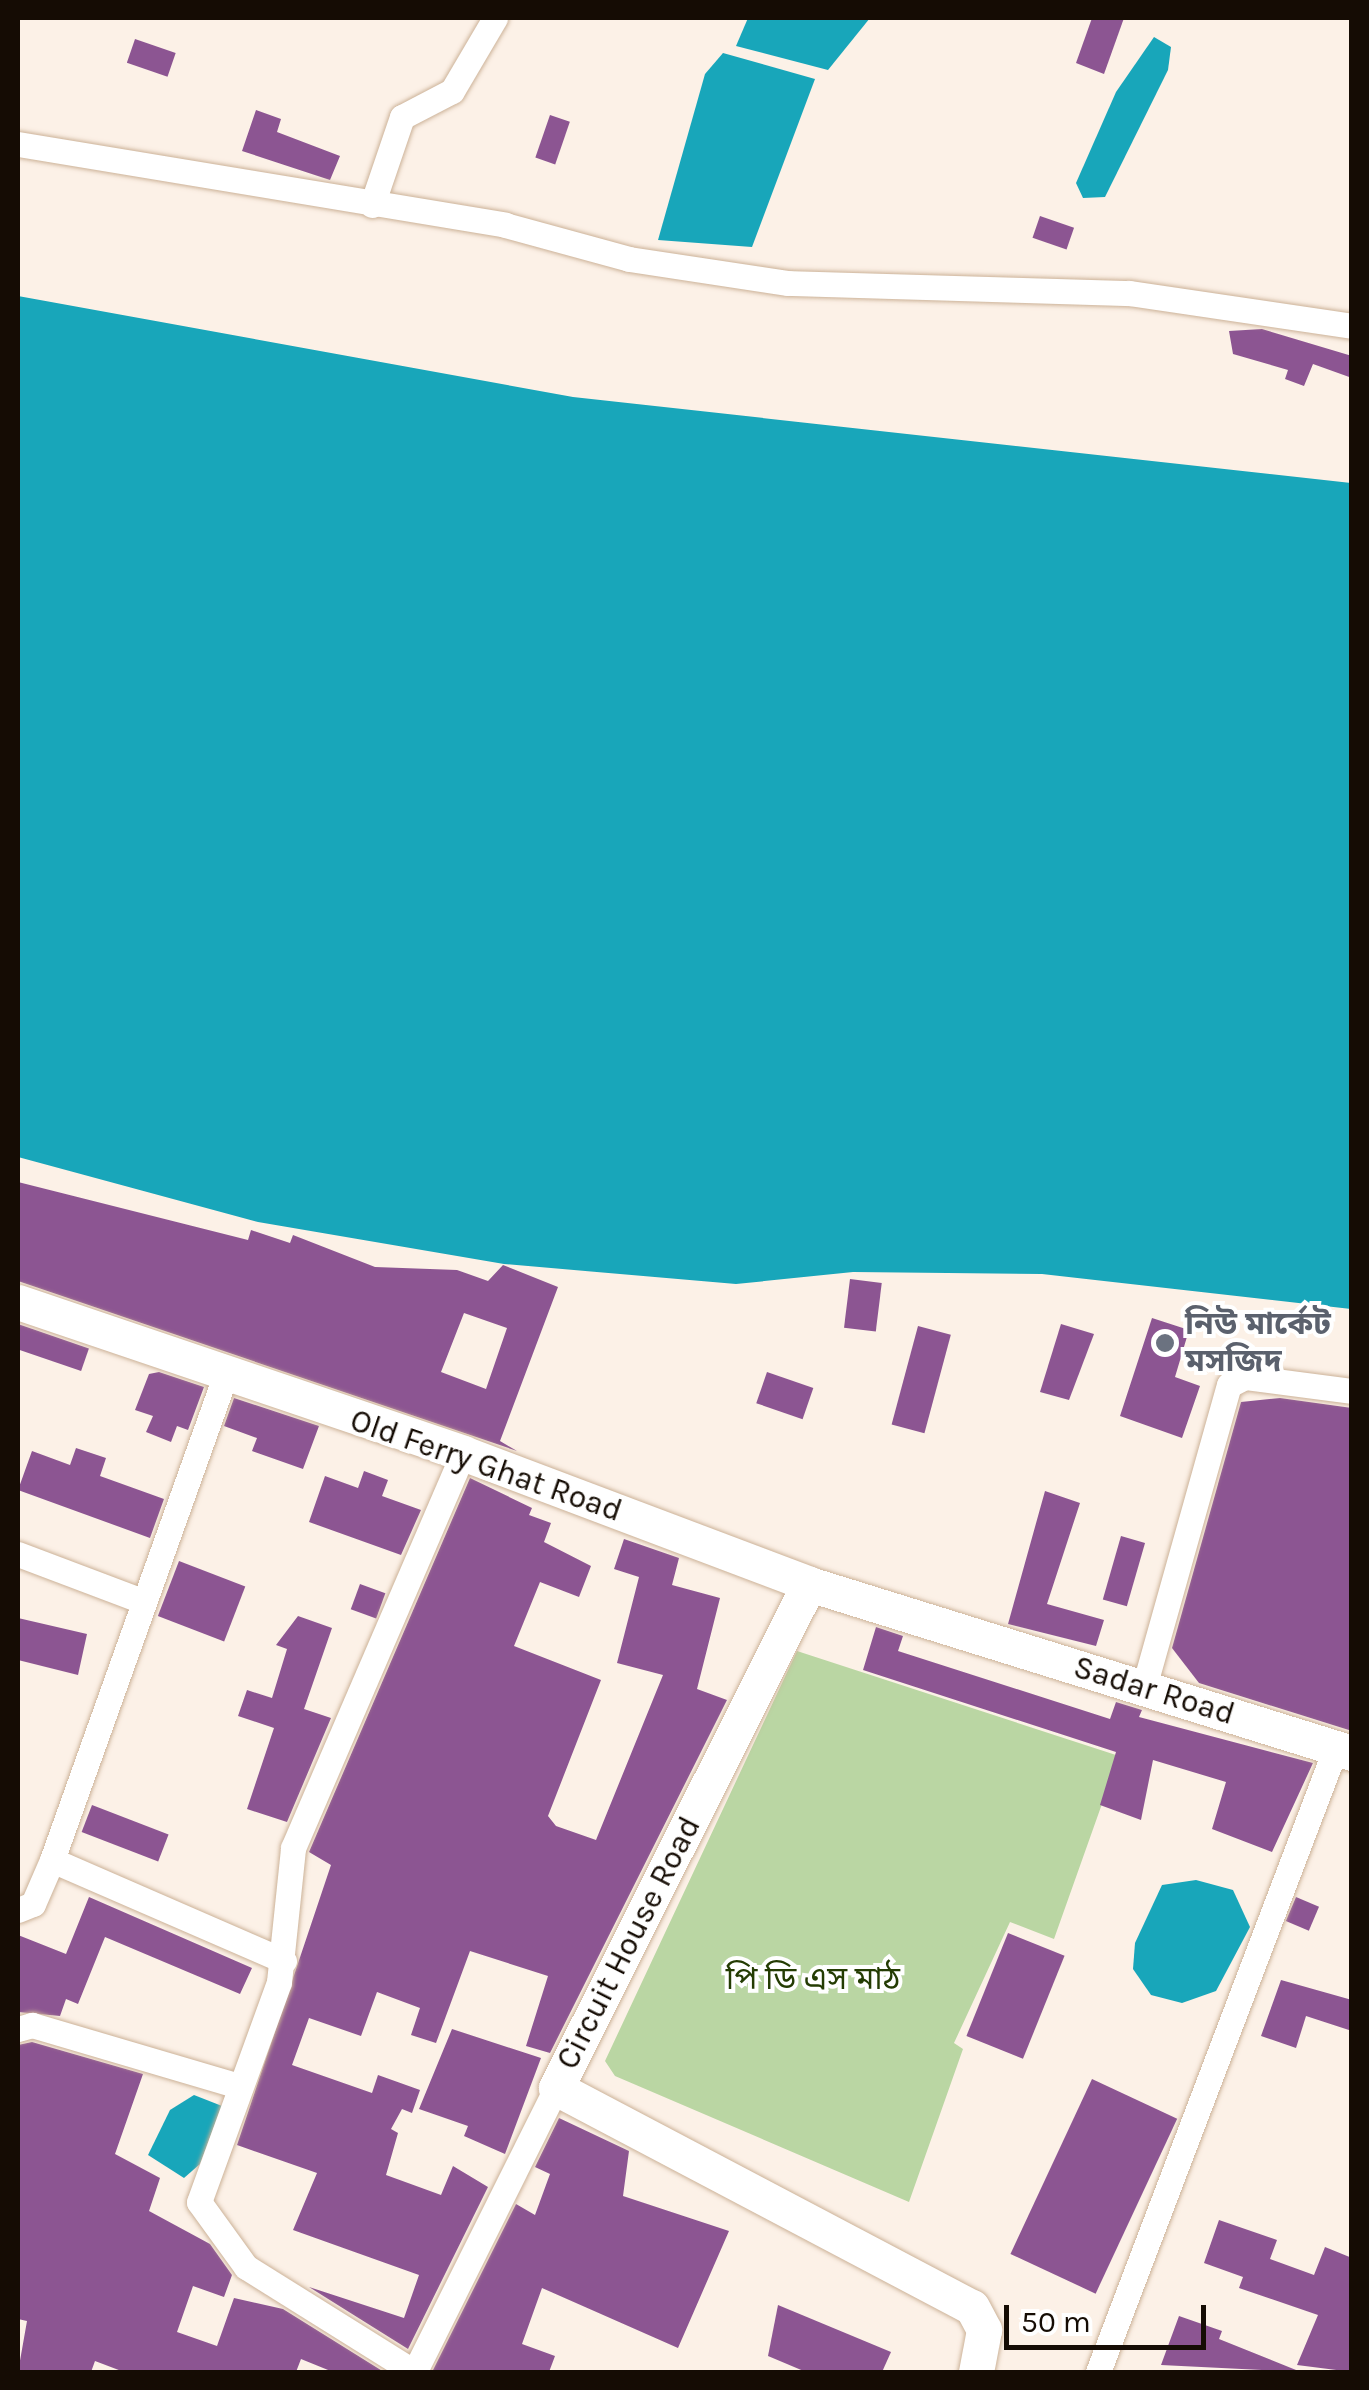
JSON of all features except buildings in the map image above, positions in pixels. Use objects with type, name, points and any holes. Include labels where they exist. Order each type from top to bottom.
[{"type":"street","points":[[372,205],[402,117],[452,91],[495,18]]},
{"type":"street","points":[[18,144],[372,205],[788,284],[1129,292],[1352,326]]},
{"type":"street","name":"Old Ferry Ghat Road","points":[[18,1302],[224,1378],[463,1453],[809,1584],[955,1632]]},
{"type":"street","points":[[1144,1686],[1229,1385],[1245,1377],[1352,1390]]},
{"type":"street","points":[[18,1910],[34,1904],[52,1860],[140,1600],[224,1378]]},
{"type":"street","points":[[463,1453],[293,1848],[284,1961],[236,2085],[199,2202],[216,2237],[246,2268],[415,2372],[556,2088]]},
{"type":"street","points":[[18,1554],[140,1600]]},
{"type":"street","name":"Circuit House Road","points":[[809,1584],[556,2088],[972,2307],[984,2330],[976,2372]]},
{"type":"street","name":"Sadar Road","points":[[955,1632],[1144,1686],[1344,1750]]},
{"type":"street","points":[[1098,2372],[1344,1750]]},
{"type":"street","points":[[52,1860],[284,1961]]},
{"type":"street","points":[[18,2029],[32,2025],[236,2085]]},
{"type":"green space","name":"পি ডি এস মাঠ","points":[[797,1651],[1119,1756],[1054,1939],[1010,1922],[954,2043],[963,2049],[909,2202],[615,2076],[605,2061]]},
{"type":"water","points":[[748,18],[870,18],[828,70],[736,46]]},
{"type":"water","points":[[1154,37],[1171,47],[1168,70],[1105,197],[1083,198],[1076,183],[1116,92]]},
{"type":"water","points":[[723,53],[815,79],[752,247],[658,240],[705,74]]},
{"type":"water","points":[[18,296],[573,397],[1351,483],[1351,1309],[1042,1274],[853,1272],[736,1284],[504,1264],[258,1222],[18,1157]]},
{"type":"water","points":[[1196,1880],[1233,1890],[1250,1927],[1216,1991],[1182,2003],[1151,1995],[1133,1969],[1135,1943],[1162,1885]]},
{"type":"water","points":[[194,2095],[222,2106],[200,2164],[184,2178],[148,2155],[170,2110]]},
{"type":"place","name":"নিউ মার্কেট মসজিদ","points":[[1165,1343]]}]
